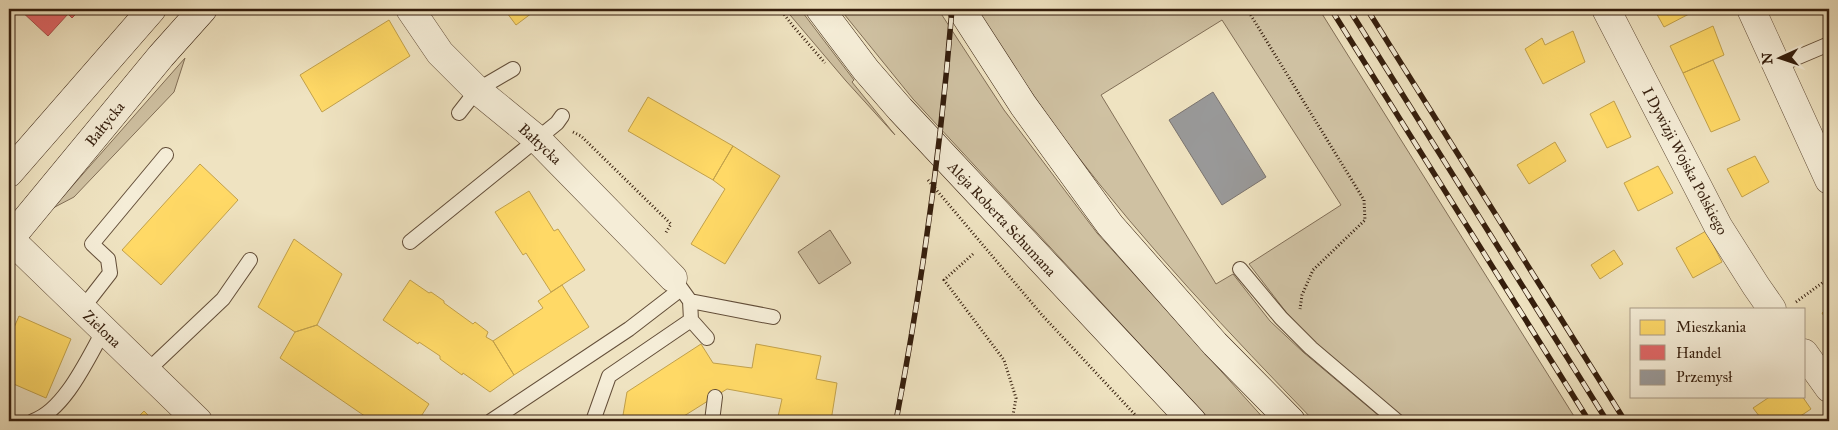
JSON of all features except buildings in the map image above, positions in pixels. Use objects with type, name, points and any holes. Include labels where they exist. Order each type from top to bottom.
[{"type":"main road","points":[[9,173],[152,9]]},
{"type":"main road","name":"Bałtycka","points":[[9,238],[161,56],[203,9]]},
{"type":"main road","name":"Bałtycka","points":[[410,9],[440,53],[478,90],[537,139],[677,284]]},
{"type":"main road","name":"Aleja Roberta Schumana","points":[[820,9],[866,70],[900,109],[1192,421]]},
{"type":"main road","points":[[960,9],[1023,105],[1110,225],[1215,344],[1291,421]]},
{"type":"main road","name":"I Dywizji Wojska Polskiego","points":[[1606,9],[1718,226],[1756,286],[1783,306]]},
{"type":"main road","points":[[1751,9],[1829,180]]},
{"type":"main road","name":"Zielona","points":[[9,238],[198,421]]},
{"type":"main road","points":[[1806,356],[1829,388]]},
{"type":"lane","points":[[1778,66],[1829,44]]},
{"type":"lane","points":[[459,112],[478,90],[513,69]]},
{"type":"lane","points":[[410,242],[557,123],[562,116]]},
{"type":"lane","points":[[82,309],[110,273],[108,259],[92,244],[166,155]]},
{"type":"lane","points":[[146,372],[223,299],[250,260]]},
{"type":"lane","points":[[1240,269],[1281,318],[1311,348],[1398,421]]},
{"type":"lane","points":[[491,421],[629,329],[677,284],[690,301],[691,320],[707,338]]},
{"type":"lane","points":[[690,301],[773,317]]},
{"type":"lane","points":[[593,421],[609,376],[691,320]]},
{"type":"lane","points":[[33,421],[40,419],[67,395],[104,330]]},
{"type":"lane","points":[[712,421],[715,397]]},
{"type":"path","points":[[780,9],[831,69]]},
{"type":"path","points":[[1247,9],[1364,200],[1365,220],[1313,270],[1302,295],[1299,313],[1311,348]]},
{"type":"path","points":[[926,178],[1042,315],[1141,421]]},
{"type":"path","points":[[973,254],[944,280],[1004,360],[1016,398],[1012,421]]},
{"type":"path","points":[[1783,306],[1829,278]]},
{"type":"shaded area","points":[[785,9],[800,9],[854,80],[852,82],[895,135],[846,81]]},
{"type":"shaded area","points":[[840,9],[938,9],[1004,110],[1097,233],[1266,421],[1211,421],[913,99]]},
{"type":"shaded area","points":[[976,9],[1319,9],[1577,421],[1405,421],[1315,344],[1286,312],[1249,264],[1341,205],[1222,20],[1101,95],[1216,284],[1233,274],[1270,321],[1303,352],[1385,421],[1314,421],[1189,289],[1100,185],[1047,115]]},
{"type":"shaded area","points":[[185,58],[174,92],[74,197],[53,208]]},
{"type":"shaded area","points":[[830,230],[851,263],[819,284],[798,252]]},
{"type":"railway","points":[[896,421],[930,216],[952,9]]},
{"type":"railway","points":[[1331,9],[1589,421]]},
{"type":"railway","points":[[1349,9],[1607,421]]},
{"type":"railway","points":[[1367,9],[1625,421]]}]
